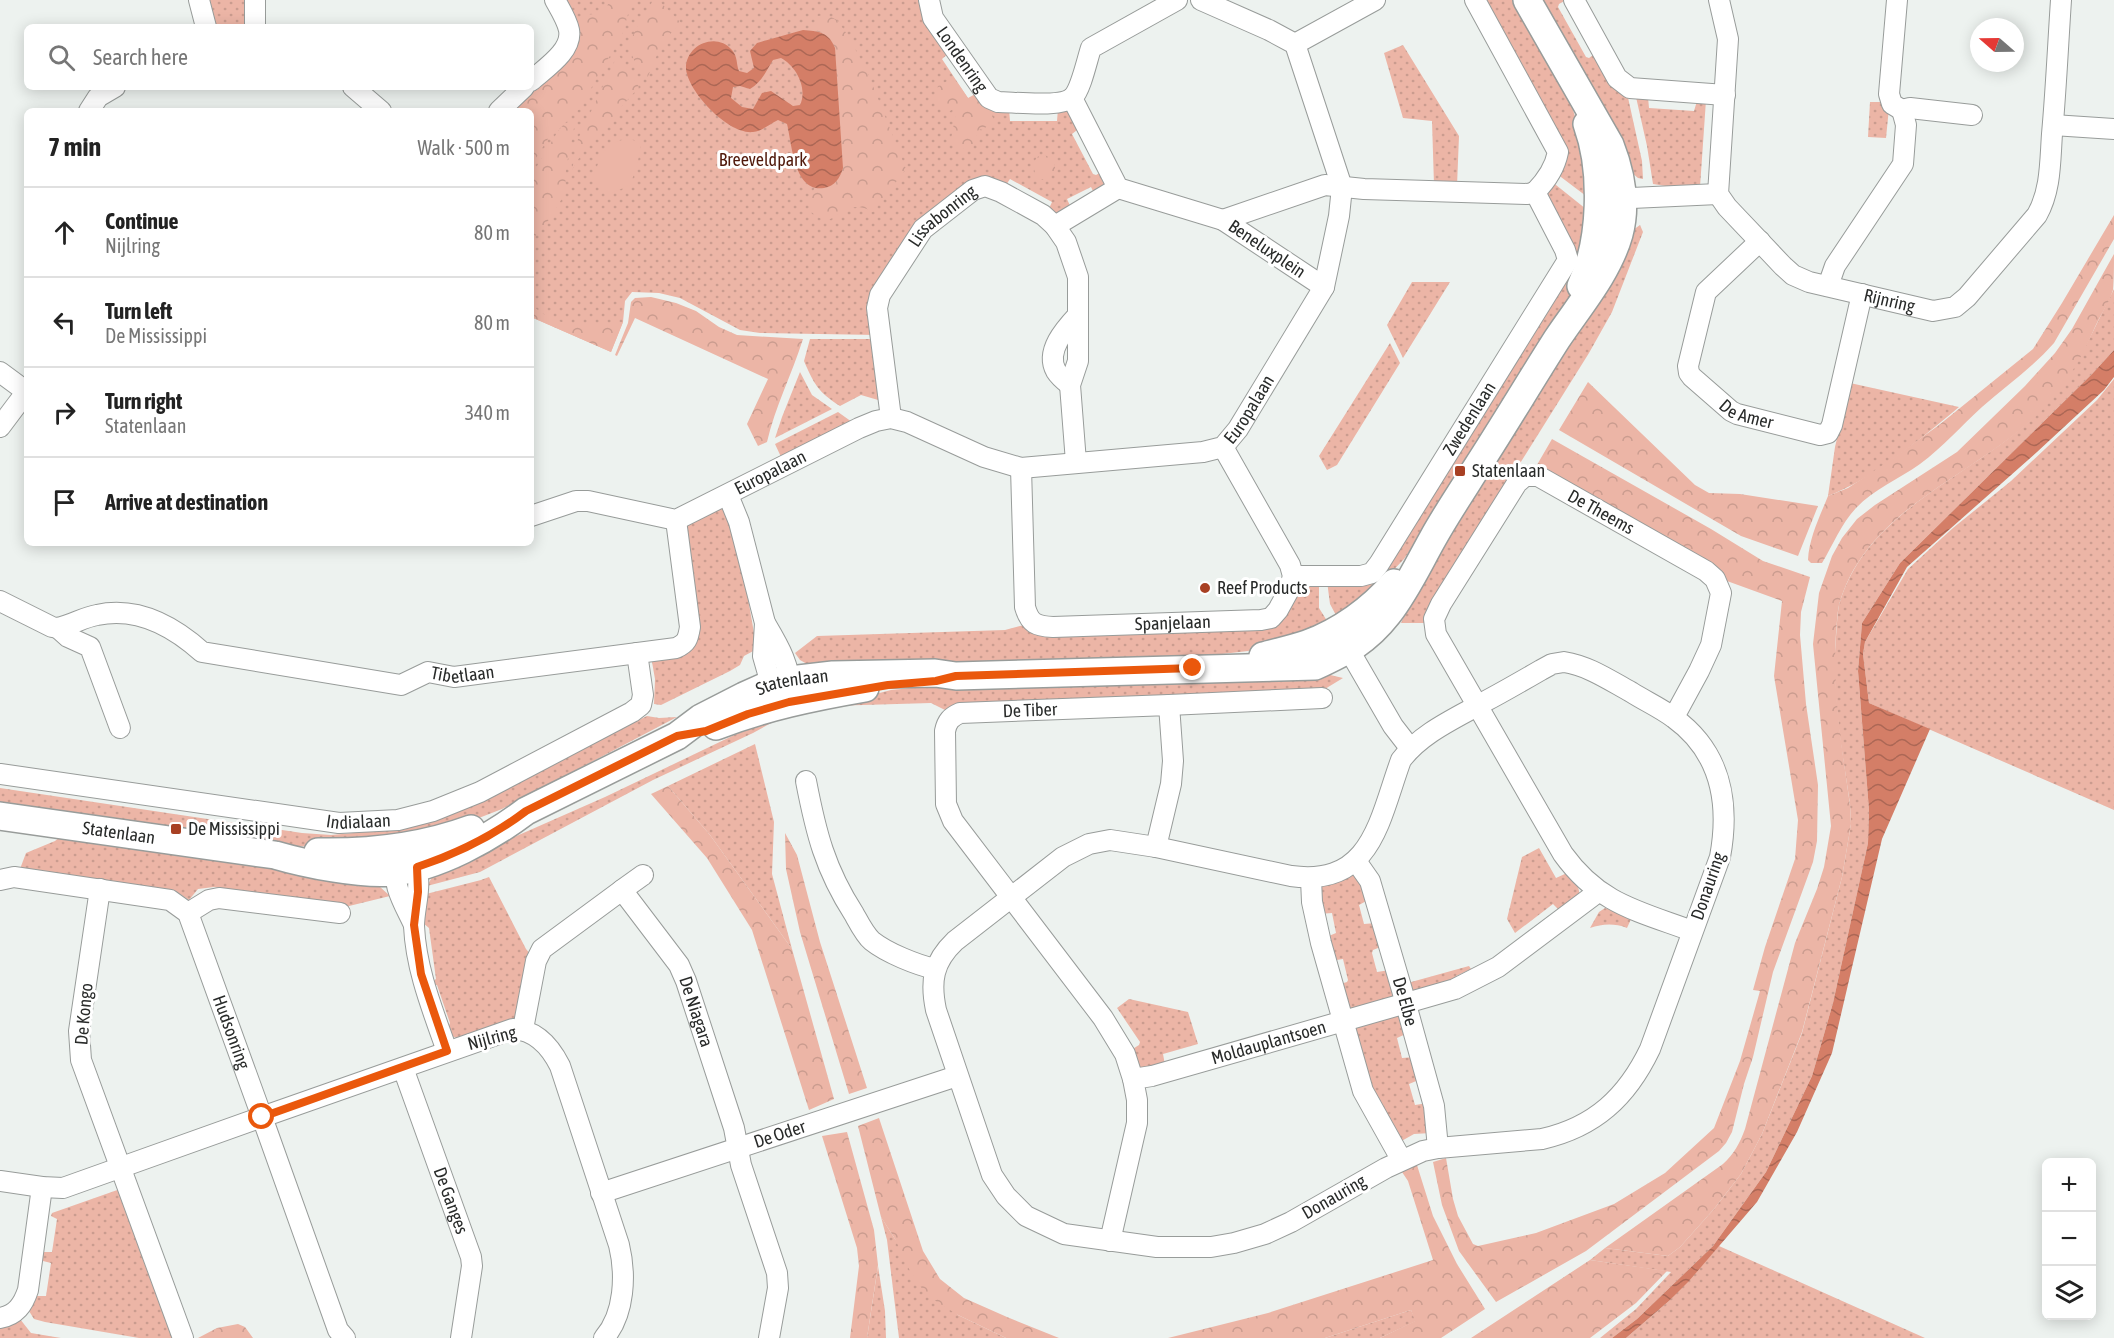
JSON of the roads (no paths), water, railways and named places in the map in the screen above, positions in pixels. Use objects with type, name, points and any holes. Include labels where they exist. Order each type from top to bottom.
[{"type":"main road","name":"Statenlaan","points":[[0,816],[275,855],[295,861],[358,871],[447,857],[508,825],[526,811],[677,736],[706,731],[748,714],[784,689],[888,685],[936,681],[956,676],[1193,668],[1261,657],[1308,644],[1343,640],[1359,616],[1386,592],[1432,539],[1557,339],[1602,272],[1614,248],[1619,231],[1610,199],[1618,166],[1610,145],[1527,0]]},
{"type":"street","points":[[199,0],[205,24]]},
{"type":"street","points":[[255,0],[255,24]]},
{"type":"street","points":[[534,78],[565,49],[569,39],[569,29],[555,0]]},
{"type":"street","name":"Londenring","points":[[929,0],[933,18],[989,98],[998,102],[1061,103],[1072,99]]},
{"type":"street","points":[[1177,0],[1091,48],[1077,91],[1072,99],[1118,188],[1223,220]]},
{"type":"street","points":[[1201,0],[1295,44],[1375,0]]},
{"type":"street","points":[[1475,0],[1558,152],[1556,162],[1535,192]]},
{"type":"street","points":[[1574,0],[1617,78],[1630,88],[1725,95]]},
{"type":"street","points":[[1610,199],[1718,194],[1728,39],[1719,0]]},
{"type":"street","points":[[1897,0],[1889,94],[1892,104],[1902,110],[1910,108],[1972,115]]},
{"type":"street","name":"Rijnring","points":[[1718,194],[1727,207],[1793,275],[1809,282],[1933,311],[1954,307],[1967,297],[2037,215],[2044,203],[2053,125],[2061,0]]},
{"type":"street","name":"Europalaan","points":[[676,520],[859,428],[891,418],[907,422],[984,457],[1021,468],[1203,452],[1224,447],[1238,429],[1323,287],[1339,216],[1342,187],[1295,44]]},
{"type":"street","points":[[91,108],[98,97],[110,90]]},
{"type":"street","points":[[356,90],[378,108]]},
{"type":"street","points":[[502,108],[521,90]]},
{"type":"street","points":[[1828,286],[1835,266],[1903,164],[1905,125],[1902,110]]},
{"type":"street","points":[[2053,125],[2114,129]]},
{"type":"street","name":"Beneluxplein","points":[[1223,220],[1325,185],[1364,189],[1528,194],[1535,192]]},
{"type":"street","name":"Lissabonring","points":[[891,418],[877,308],[880,295],[923,229],[973,190],[985,186],[1033,209],[1055,226],[1066,242],[1078,277],[1078,361],[1070,385],[1076,462]]},
{"type":"street","points":[[1055,226],[1118,188]]},
{"type":"street","name":"Zwedenlaan","points":[[1293,576],[1362,576],[1372,573],[1380,564],[1568,260],[1535,192]]},
{"type":"street","name":"Beneluxplein","points":[[1223,220],[1323,287]]},
{"type":"street","name":"De Amer","points":[[1760,241],[1706,292],[1688,366],[1692,377],[1731,411],[1820,435],[1828,434],[1862,294]]},
{"type":"street","points":[[0,372],[24,390]]},
{"type":"street","points":[[0,427],[24,396]]},
{"type":"street","points":[[1224,447],[1290,566],[1293,576]]},
{"type":"street","name":"Spanjelaan","points":[[1021,468],[1025,607],[1028,618],[1042,626],[1261,620],[1271,618],[1278,610],[1289,590],[1293,576]]},
{"type":"street","name":"De Theems","points":[[1674,717],[1711,645],[1721,593],[1716,579],[1706,571],[1538,476],[1525,476],[1517,483],[1441,604],[1434,619],[1436,634],[1563,854],[1577,873],[1598,892],[1625,907],[1692,931]]},
{"type":"street","points":[[728,495],[739,522],[765,624],[782,651],[784,689]]},
{"type":"street","points":[[534,515],[576,501],[588,501],[676,520]]},
{"type":"street","name":"Tibetlaan","points":[[58,628],[99,614],[120,613],[143,616],[184,636],[202,652],[401,686],[428,672],[454,676],[676,648],[685,644],[690,627],[676,520]]},
{"type":"street","points":[[0,602],[58,628],[68,638],[90,647],[120,728]]},
{"type":"street","points":[[1343,640],[1393,726],[1410,748]]},
{"type":"street","name":"Indialaan","points":[[0,774],[339,823],[398,820],[433,811],[480,792],[632,712],[641,705],[643,695],[637,653]]},
{"type":"street","name":"Donauring","points":[[1564,662],[1589,668],[1674,717],[1695,736],[1716,771],[1724,798],[1725,832],[1720,857],[1650,1049],[1643,1065],[1620,1097],[1582,1125],[1558,1136],[1438,1148],[1401,1159],[1291,1222],[1265,1234],[1234,1243],[1156,1248],[1064,1234],[1026,1216],[1013,1205],[992,1175],[957,1076],[932,991],[935,969],[944,952],[1063,857],[1089,844],[1110,840],[1156,846],[1311,879],[1340,873],[1356,861],[1372,842],[1401,760],[1410,748],[1419,740],[1478,706],[1552,664],[1564,662]]},
{"type":"street","name":"De Tiber","points":[[1010,898],[953,821],[946,804],[945,731],[952,717],[960,712],[1322,698]]},
{"type":"street","points":[[1156,846],[1171,784],[1173,761],[1169,705]]},
{"type":"street","points":[[806,781],[823,855],[839,891],[861,925],[872,940],[917,965],[935,969]]},
{"type":"street","name":"De Elbe","points":[[1356,861],[1370,881],[1434,1106],[1438,1148]]},
{"type":"street","points":[[404,862],[400,896],[414,925],[423,980],[447,1051]]},
{"type":"street","points":[[523,1029],[536,961],[542,949],[643,875]]},
{"type":"street","points":[[0,879],[14,878],[170,900],[188,913],[209,900],[219,898],[340,913]]},
{"type":"street","points":[[1311,879],[1312,902],[1342,1022],[1363,1091],[1401,1159]]},
{"type":"street","name":"De Kongo","points":[[100,889],[79,1044],[81,1060],[183,1338]]},
{"type":"street","name":"De Niagara","points":[[622,890],[679,965],[686,981],[734,1128],[752,1201],[777,1273],[778,1288],[769,1338]]},
{"type":"street","name":"Moldauplantsoen","points":[[1133,1079],[1152,1076],[1455,989],[1498,967],[1598,892]]},
{"type":"street","points":[[1010,898],[1116,1037],[1125,1054],[1133,1079],[1137,1100],[1137,1123],[1110,1241]]},
{"type":"street","name":"Hudsonring","points":[[188,913],[262,1117]]},
{"type":"street","name":"Nijlring","points":[[262,1117],[513,1029],[523,1029],[534,1034],[550,1049],[560,1066],[623,1262],[616,1322],[604,1338]]},
{"type":"street","name":"De Ganges","points":[[403,1068],[471,1257],[472,1266],[461,1338]]},
{"type":"street","name":"De Oder","points":[[601,1193],[957,1076]]},
{"type":"street","points":[[0,1181],[42,1188],[63,1188],[262,1117],[338,1330],[345,1338]]},
{"type":"street","points":[[0,1318],[12,1315],[19,1308],[28,1290],[42,1188]]},
{"type":"water","points":[[803,30],[822,33],[833,43],[843,168],[839,178],[831,185],[814,188],[800,175],[787,124],[778,120],[753,132],[733,127],[711,110],[688,78],[687,61],[696,47],[703,43],[710,41],[725,44],[734,53],[739,71],[747,73],[754,68],[750,51],[757,43]],"holes":[[[781,58],[799,78],[803,92],[800,105],[793,106],[771,91],[762,93],[753,109],[742,107],[731,98],[733,87],[740,86],[750,89],[758,83],[773,60]]]},
{"type":"water","points":[[2114,350],[2114,377],[2104,390],[1907,567],[1865,642],[1863,654],[1869,703],[1930,729],[1882,839],[1832,1053],[1797,1132],[1757,1202],[1669,1301],[1626,1338],[1612,1338],[1637,1319],[1713,1246],[1766,1172],[1812,1076],[1833,1003],[1868,843],[1869,810],[1858,671],[1862,623],[1900,563]]},
{"type":"place","name":"Statenlaan","points":[[1460,471]]},
{"type":"place","name":"Reef Products","points":[[1205,588]]},
{"type":"place","name":"De Mississippi","points":[[176,829]]},
{"type":"park label","name":"Breeveldpark","points":[[763,160]]}]
